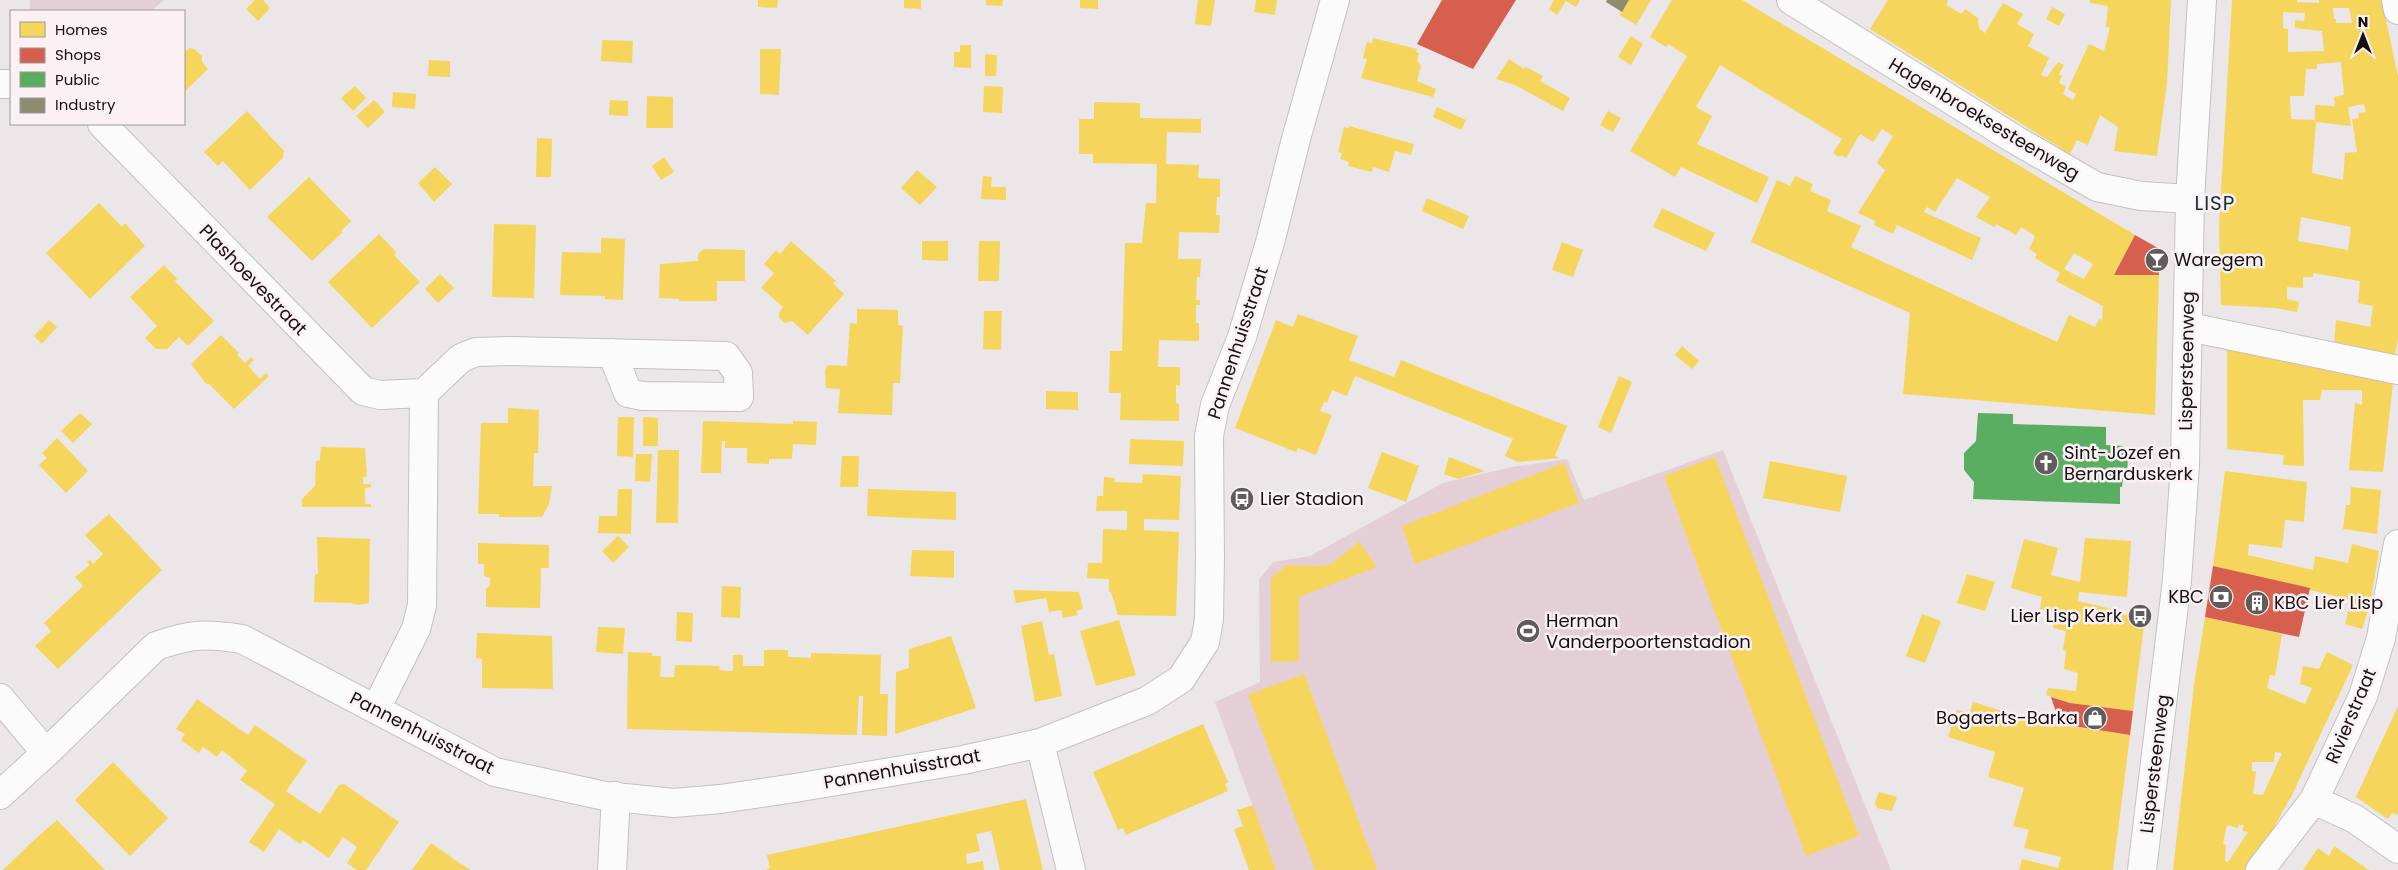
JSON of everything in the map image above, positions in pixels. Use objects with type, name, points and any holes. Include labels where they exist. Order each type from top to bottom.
[{"type":"street","name":"Pannenhuisstraat","points":[[0,795],[156,646],[178,638],[209,634],[242,640],[496,772],[616,796],[674,802],[720,799],[953,761],[1040,742],[1148,702],[1181,680],[1205,642],[1209,619],[1208,436],[1215,405],[1242,337],[1272,239],[1296,139],[1335,0]]},
{"type":"street","name":"Hagenbroeksesteenweg","points":[[1791,0],[2014,139],[2098,187],[2141,196],[2190,199]]},
{"type":"street","name":"Lispersteenweg","points":[[2142,870],[2177,580],[2185,465],[2190,199],[2202,0]]},
{"type":"street","name":"Plashoevestraat","points":[[103,125],[363,391],[380,395],[424,393]]},
{"type":"street","points":[[2189,327],[2398,370]]},
{"type":"street","points":[[376,710],[416,630],[422,605],[424,393],[462,358],[476,352],[612,353]]},
{"type":"street","name":"Rivierstraat","points":[[2260,870],[2314,800],[2363,696],[2374,665],[2398,544]]},
{"type":"street","points":[[0,698],[46,753]]},
{"type":"street","points":[[1040,742],[1071,870]]},
{"type":"street","points":[[612,870],[616,796]]},
{"type":"street","points":[[2314,800],[2355,818],[2398,849]]},
{"type":"shaded area","points":[[30,0],[164,0],[152,10],[30,10]]},
{"type":"shaded area","name":"Herman Vanderpoortenstadion","points":[[1723,450],[1891,870],[1276,870],[1215,702],[1260,682],[1259,580],[1273,562],[1310,556],[1443,483],[1512,467],[1567,459],[1584,500]]},
{"type":"building: Homes","points":[[255,0],[263,0],[270,8],[258,21],[246,9]]},
{"type":"building: Homes","points":[[758,0],[778,0],[777,8],[758,7]]},
{"type":"building: Homes","points":[[904,0],[921,0],[921,9],[904,8]]},
{"type":"building: Homes","points":[[986,0],[1003,0],[1002,6],[986,5]]},
{"type":"building: Homes","points":[[1080,0],[1098,0],[1098,9],[1080,8]]},
{"type":"building: Homes","points":[[1198,0],[1215,0],[1211,26],[1195,24]]},
{"type":"building: Homes","points":[[1256,0],[1277,0],[1275,15],[1254,12]]},
{"type":"building: Homes","points":[[1554,0],[1580,0],[1576,7],[1566,1],[1557,15],[1549,9]]},
{"type":"building: Homes","points":[[1629,0],[1651,0],[1636,25],[1620,15]]},
{"type":"building: Homes","points":[[1672,0],[1742,0],[2135,235],[2114,275],[2159,275],[2155,415],[1903,394],[1910,313],[1751,242],[1777,180],[1790,186],[1795,176],[1813,184],[1810,191],[1831,200],[1827,211],[1861,226],[1851,247],[2057,342],[2069,315],[2095,327],[2099,319],[2102,320],[2103,306],[2056,281],[2060,273],[2035,258],[2037,254],[2029,249],[2035,236],[2021,227],[2016,235],[1996,224],[1994,227],[1976,217],[1990,197],[1957,178],[1935,212],[1927,207],[1924,212],[1981,238],[1972,260],[1897,225],[1893,234],[1874,225],[1875,221],[1858,213],[1885,170],[1877,163],[1893,136],[1882,129],[1873,142],[1860,134],[1846,158],[1841,155],[1839,157],[1833,153],[1842,139],[1720,65],[1696,107],[1712,116],[1697,144],[1769,177],[1757,203],[1681,167],[1675,177],[1630,151],[1687,56],[1668,44],[1666,47],[1650,37]],"holes":[[[2074,253],[2093,264],[2084,279],[2064,269]]]},
{"type":"building: Homes","points":[[1888,0],[1948,0],[1946,5],[1962,14],[1965,9],[1978,18],[1979,29],[1985,33],[2003,3],[2023,14],[2017,24],[2034,34],[2028,46],[2049,58],[2041,75],[2047,77],[2058,62],[2064,65],[2059,74],[2062,76],[2059,83],[2066,86],[2063,94],[2073,100],[2076,94],[2068,89],[2089,44],[2104,51],[2110,27],[2106,27],[2108,6],[2090,3],[2090,0],[2171,0],[2167,83],[2157,156],[2114,151],[2118,127],[2100,115],[2088,145],[2077,140],[2070,154],[1870,29]]},
{"type":"building: Homes","points":[[2232,0],[2297,0],[2297,2],[2319,3],[2319,0],[2382,0],[2398,77],[2398,338],[2395,356],[2334,347],[2336,320],[2370,327],[2373,306],[2358,303],[2360,281],[2313,273],[2313,277],[2303,277],[2303,288],[2287,287],[2287,299],[2299,302],[2297,312],[2275,308],[2221,305],[2219,226]],"holes":[[[2333,8],[2349,8],[2352,23],[2336,23],[2336,19],[2334,19]],[[2283,12],[2305,13],[2304,21],[2295,20],[2295,28],[2322,31],[2324,51],[2288,52],[2288,29],[2283,28]],[[2341,62],[2344,95],[2334,97],[2335,106],[2315,105],[2315,120],[2291,119],[2290,96],[2304,96],[2306,69],[2317,69],[2317,64]],[[2364,104],[2366,112],[2358,113],[2359,118],[2352,119],[2357,152],[2345,153],[2343,180],[2312,173],[2316,122],[2351,126],[2348,107]],[[2301,217],[2351,227],[2348,250],[2298,241]]]},
{"type":"building: Homes","points":[[2052,7],[2065,14],[2059,26],[2046,19]]},
{"type":"building: Homes","points":[[1631,36],[1643,44],[1631,65],[1618,57]]},
{"type":"building: Homes","points":[[1373,38],[1417,49],[1416,52],[1419,53],[1417,61],[1421,66],[1417,81],[1436,89],[1433,97],[1361,78],[1367,59],[1363,58],[1367,42],[1372,43]]},
{"type":"building: Homes","points":[[602,40],[633,41],[632,63],[601,61]]},
{"type":"building: Homes","points":[[960,45],[971,45],[971,68],[954,67],[954,52],[960,52]]},
{"type":"building: Homes","points":[[189,48],[194,49],[202,56],[202,62],[208,69],[185,91],[185,52]]},
{"type":"building: Homes","points":[[760,49],[781,49],[779,95],[760,94]]},
{"type":"building: Homes","points":[[985,54],[997,55],[996,76],[985,76]]},
{"type":"building: Homes","points":[[1509,59],[1524,69],[1526,67],[1543,76],[1540,81],[1570,98],[1563,111],[1515,85],[1496,79]]},
{"type":"building: Homes","points":[[429,60],[450,61],[450,77],[428,76]]},
{"type":"building: Homes","points":[[355,86],[366,98],[353,111],[341,98]]},
{"type":"building: Homes","points":[[984,86],[1003,87],[1002,113],[983,112]]},
{"type":"building: Homes","points":[[393,92],[416,94],[415,109],[392,107]]},
{"type":"building: Homes","points":[[647,96],[673,97],[673,128],[646,128]]},
{"type":"building: Homes","points":[[374,100],[385,112],[368,128],[356,116]]},
{"type":"building: Homes","points":[[610,100],[628,101],[628,116],[609,115]]},
{"type":"building: Homes","points":[[1094,102],[1140,103],[1140,118],[1201,119],[1201,133],[1167,132],[1166,164],[1199,165],[1198,178],[1220,179],[1220,197],[1217,197],[1216,215],[1220,215],[1219,233],[1179,232],[1178,259],[1201,259],[1200,277],[1197,277],[1196,300],[1200,300],[1200,305],[1196,305],[1199,341],[1159,340],[1158,367],[1180,367],[1180,386],[1176,385],[1179,421],[1120,420],[1121,393],[1109,393],[1110,351],[1122,351],[1125,243],[1142,243],[1146,203],[1156,203],[1157,164],[1093,163],[1093,154],[1079,154],[1079,119],[1094,119]]},
{"type":"building: Homes","points":[[1437,107],[1466,120],[1461,130],[1433,117]]},
{"type":"building: Homes","points":[[247,111],[284,151],[283,158],[250,190],[223,161],[218,166],[204,152]]},
{"type":"building: Homes","points":[[1608,111],[1621,118],[1613,132],[1600,125]]},
{"type":"building: Homes","points":[[1349,126],[1414,144],[1411,155],[1395,151],[1389,172],[1373,167],[1372,172],[1348,166],[1349,162],[1340,159],[1342,153],[1338,152],[1344,127],[1349,128]]},
{"type":"building: Homes","points":[[537,138],[552,139],[551,177],[536,177]]},
{"type":"building: Homes","points":[[664,157],[674,172],[661,180],[652,166]]},
{"type":"building: Homes","points":[[435,167],[452,184],[434,202],[418,183]]},
{"type":"building: Homes","points":[[917,170],[937,187],[920,205],[901,188]]},
{"type":"building: Homes","points":[[983,176],[992,177],[991,187],[1006,187],[1006,200],[981,199]]},
{"type":"building: Homes","points":[[309,177],[351,221],[341,231],[343,232],[312,261],[267,217]]},
{"type":"building: Homes","points":[[1427,198],[1469,216],[1463,229],[1422,211]]},
{"type":"building: Homes","points":[[99,203],[122,227],[125,223],[145,246],[90,299],[46,253]]},
{"type":"building: Homes","points":[[1662,208],[1715,233],[1706,251],[1653,227]]},
{"type":"building: Homes","points":[[494,224],[536,225],[534,298],[492,297]]},
{"type":"building: Homes","points":[[379,234],[396,252],[394,255],[420,282],[372,328],[328,282]]},
{"type":"building: Homes","points":[[601,238],[625,239],[623,300],[605,299],[605,296],[560,295],[562,252],[601,253]]},
{"type":"building: Homes","points":[[791,241],[836,281],[833,283],[844,294],[808,335],[792,321],[785,323],[779,318],[779,313],[783,307],[761,288],[774,273],[764,264],[776,250],[780,254]]},
{"type":"building: Homes","points":[[922,241],[948,241],[948,261],[922,260]]},
{"type":"building: Homes","points":[[979,241],[1000,241],[999,281],[978,281]]},
{"type":"building: Homes","points":[[1562,242],[1583,250],[1573,277],[1552,270]]},
{"type":"building: Homes","points":[[704,249],[745,250],[745,281],[717,281],[717,301],[679,301],[679,299],[659,298],[660,264],[698,261],[698,254]]},
{"type":"building: Homes","points":[[164,265],[177,279],[175,281],[214,321],[188,346],[179,337],[167,349],[156,349],[145,338],[157,326],[130,297]]},
{"type":"building: Homes","points":[[440,274],[454,288],[438,303],[425,289]]},
{"type":"building: Homes","points":[[857,309],[898,310],[898,325],[903,326],[900,383],[893,383],[892,415],[838,413],[840,389],[826,388],[825,371],[827,365],[847,366],[850,323],[857,324]]},
{"type":"building: Homes","points":[[984,311],[1002,311],[1001,350],[983,349]]},
{"type":"building: Homes","points":[[1298,314],[1358,336],[1349,360],[1394,377],[1401,360],[1567,426],[1555,456],[1560,458],[1518,462],[1505,456],[1513,439],[1355,376],[1347,396],[1332,390],[1327,403],[1324,402],[1320,411],[1332,415],[1316,455],[1298,448],[1296,452],[1235,428],[1276,320],[1293,327]]},
{"type":"building: Homes","points":[[49,320],[57,327],[42,344],[34,336]]},
{"type":"building: Homes","points":[[221,335],[239,353],[237,355],[245,363],[251,357],[254,360],[248,366],[260,379],[266,373],[269,376],[234,409],[208,383],[207,385],[191,364]]},
{"type":"building: Homes","points":[[2227,343],[2394,374],[2383,472],[2349,470],[2355,403],[2362,405],[2362,390],[2322,390],[2320,400],[2303,400],[2304,466],[2283,465],[2284,455],[2227,449]]},
{"type":"building: Homes","points":[[1682,346],[1699,361],[1692,369],[1675,355]]},
{"type":"building: Homes","points":[[1619,376],[1632,382],[1611,433],[1598,427]]},
{"type":"building: Homes","points":[[1046,391],[1078,392],[1078,410],[1046,409]]},
{"type":"building: Homes","points":[[508,408],[539,410],[538,453],[534,453],[533,486],[552,486],[549,504],[542,517],[499,517],[499,514],[478,514],[481,423],[508,423]]},
{"type":"building: Homes","points":[[80,413],[92,424],[73,443],[61,431]]},
{"type":"building: Homes","points":[[618,417],[634,417],[633,457],[617,456]]},
{"type":"building: Homes","points":[[643,417],[658,418],[658,446],[643,446]]},
{"type":"building: Homes","points":[[703,421],[793,424],[793,421],[817,422],[816,445],[793,444],[792,459],[769,459],[769,464],[747,463],[747,448],[725,448],[725,441],[722,441],[721,473],[701,473]]},
{"type":"building: Homes","points":[[57,438],[88,471],[66,493],[39,465],[47,458],[42,453]]},
{"type":"building: Homes","points":[[1130,439],[1184,441],[1183,466],[1129,464]]},
{"type":"building: Homes","points":[[321,447],[365,448],[367,477],[363,477],[363,484],[371,484],[371,487],[365,488],[365,504],[371,504],[371,507],[302,507],[302,499],[315,486],[316,461],[320,460]]},
{"type":"building: Homes","points":[[658,450],[679,450],[678,523],[656,523]]},
{"type":"building: Homes","points":[[1382,452],[1419,466],[1406,502],[1368,488]]},
{"type":"building: Homes","points":[[636,454],[652,454],[650,482],[635,481]]},
{"type":"building: Homes","points":[[842,456],[859,456],[858,487],[840,487]]},
{"type":"building: Homes","points":[[1449,457],[1485,471],[1458,479],[1444,474]]},
{"type":"building: Homes","points":[[1715,457],[1859,836],[1806,856],[1664,476]]},
{"type":"building: Homes","points":[[1770,461],[1847,476],[1840,512],[1763,498]]},
{"type":"building: Homes","points":[[1564,463],[1579,503],[1415,564],[1402,526]]},
{"type":"building: Homes","points":[[2225,471],[2307,482],[2304,522],[2285,520],[2282,548],[2249,544],[2248,555],[2313,570],[2315,556],[2348,563],[2352,544],[2379,551],[2370,605],[2362,629],[2345,624],[2351,600],[2213,566]]},
{"type":"building: Homes","points":[[1143,474],[1181,476],[1179,520],[1144,519],[1144,530],[1179,532],[1176,616],[1118,615],[1111,592],[1109,592],[1109,579],[1087,578],[1088,563],[1102,563],[1103,529],[1127,530],[1127,511],[1096,511],[1097,496],[1103,496],[1104,477],[1115,478],[1114,482],[1142,483]]},
{"type":"building: Homes","points":[[2351,487],[2381,490],[2377,534],[2343,529],[2346,505],[2350,505]]},
{"type":"building: Homes","points":[[618,489],[632,489],[631,534],[598,533],[599,516],[617,516]]},
{"type":"building: Homes","points":[[868,489],[956,492],[956,520],[867,516]]},
{"type":"building: Homes","points":[[109,514],[162,570],[58,669],[35,646],[51,631],[44,623],[83,586],[75,577],[90,565],[87,562],[90,560],[93,564],[103,554],[85,535]]},
{"type":"building: Homes","points":[[618,536],[629,547],[613,563],[602,551]]},
{"type":"building: Homes","points":[[317,537],[370,539],[369,603],[359,605],[314,602],[315,574],[318,574]]},
{"type":"building: Homes","points":[[2085,538],[2131,541],[2127,597],[2079,592],[2078,601],[2116,610],[2116,614],[2145,617],[2133,711],[2070,703],[2046,695],[2048,688],[2076,691],[2078,673],[2064,669],[2066,651],[2063,650],[2066,631],[2053,628],[2054,612],[2040,609],[2042,597],[2011,588],[2024,539],[2058,548],[2051,575],[2080,582]]},
{"type":"building: Homes","points":[[1359,542],[1377,567],[1299,597],[1299,661],[1271,662],[1271,578],[1287,565],[1319,566],[1331,564]]},
{"type":"building: Homes","points":[[478,543],[549,545],[549,568],[541,568],[540,608],[486,607],[486,589],[490,585],[490,578],[484,576],[484,564],[478,564]]},
{"type":"building: Homes","points":[[912,550],[954,551],[954,578],[910,576]]},
{"type":"building: Homes","points":[[1967,574],[1995,582],[1985,611],[1957,603]]},
{"type":"building: Homes","points":[[722,586],[741,587],[740,618],[721,617]]},
{"type":"building: Homes","points":[[1013,590],[1079,592],[1083,609],[1076,611],[1078,615],[1063,618],[1061,610],[1049,612],[1046,598],[1016,603]]},
{"type":"building: Homes","points":[[677,612],[693,613],[692,642],[676,641]]},
{"type":"building: Homes","points":[[1922,614],[1941,621],[1925,663],[1906,656]]},
{"type":"building: Homes","points":[[2205,617],[2282,634],[2275,676],[2270,675],[2267,688],[2305,704],[2312,688],[2300,684],[2303,666],[2319,669],[2327,652],[2353,665],[2292,795],[2255,861],[2245,870],[2173,870],[2194,685]],"holes":[[[2275,752],[2282,753],[2263,795],[2253,794],[2256,771],[2252,771],[2252,762],[2274,762]],[[2227,825],[2238,828],[2239,825],[2244,825],[2242,831],[2248,832],[2228,862],[2225,861],[2226,845],[2223,844]]]},
{"type":"building: Homes","points":[[1119,620],[1136,675],[1096,686],[1080,631]]},
{"type":"building: Homes","points":[[1042,621],[1049,655],[1054,654],[1062,696],[1035,702],[1021,626]]},
{"type":"building: Homes","points":[[598,627],[625,628],[623,654],[596,652]]},
{"type":"building: Homes","points":[[477,633],[552,636],[553,689],[482,688],[482,659],[476,658]]},
{"type":"building: Homes","points":[[951,636],[976,708],[895,734],[896,672],[909,668],[909,649]]},
{"type":"building: Homes","points":[[764,650],[788,650],[788,657],[811,658],[811,653],[881,655],[880,694],[888,694],[887,736],[862,735],[863,696],[859,696],[857,735],[627,729],[628,652],[652,653],[652,656],[661,656],[660,677],[674,677],[675,665],[720,666],[719,670],[733,671],[733,655],[743,655],[743,666],[764,666]]},
{"type":"building: Homes","points":[[1304,674],[1377,870],[1315,870],[1248,695]]},
{"type":"building: Homes","points":[[197,699],[248,735],[255,725],[307,761],[286,791],[320,814],[339,785],[344,784],[399,822],[366,870],[357,870],[347,863],[357,847],[343,837],[329,858],[303,840],[300,844],[279,829],[264,852],[249,842],[275,804],[240,780],[247,771],[222,750],[217,757],[203,747],[199,753],[181,740],[185,734],[176,729]]},
{"type":"building: Homes","points":[[1973,702],[2035,721],[2130,735],[2113,870],[2019,870],[2022,859],[2058,868],[2061,857],[2024,848],[2029,830],[2013,826],[2024,788],[1988,777],[1995,752],[1948,737],[1957,710],[1970,713]]},
{"type":"building: Homes","points":[[2398,706],[2398,815],[2392,813],[2388,819],[2356,797]]},
{"type":"building: Homes","points":[[1203,724],[1228,782],[1225,784],[1228,791],[1126,835],[1123,828],[1118,830],[1093,772]]},
{"type":"building: Homes","points":[[113,762],[168,818],[130,856],[75,800]]},
{"type":"building: Homes","points":[[1879,792],[1897,797],[1892,811],[1877,808],[1875,803]]},
{"type":"building: Homes","points":[[1026,799],[1043,870],[1000,870],[991,831],[976,834],[980,851],[966,854],[967,864],[983,861],[984,870],[765,870],[770,868],[767,855]]},
{"type":"building: Homes","points":[[1253,805],[1276,870],[1249,870],[1234,829],[1243,826],[1237,810]]},
{"type":"building: Homes","points":[[57,820],[105,870],[3,870],[33,841]]},
{"type":"building: Homes","points":[[431,843],[461,864],[471,870],[412,870]]},
{"type":"building: Homes","points":[[2334,846],[2369,870],[2303,870],[2318,848],[2329,856]]},
{"type":"building: Shops","points":[[1442,0],[1516,0],[1473,69],[1417,44]]},
{"type":"building: Shops","points":[[2135,235],[2158,248],[2159,275],[2114,275]]},
{"type":"building: Shops","name":"KBC Lier Lisp","points":[[2213,566],[2310,588],[2299,637],[2205,617]]},
{"type":"building: Shops","name":"Bogaerts-Barka","points":[[2051,697],[2070,703],[2133,711],[2130,735],[2060,724]]},
{"type":"building: Public","name":"Sint-Jozef en Bernarduskerk","points":[[1978,413],[2013,414],[2013,424],[2106,427],[2106,445],[2123,446],[2124,456],[2128,456],[2127,477],[2123,477],[2122,487],[2120,487],[2120,504],[1973,499],[1974,482],[1964,470],[1964,453],[1976,441]]},
{"type":"building: Industry","points":[[1607,0],[1629,0],[1622,12],[1606,2]]},
{"type":"place","name":"Waregem","points":[[2157,260]]},
{"type":"place","name":"Sint-Jozef en Bernarduskerk","points":[[2046,463]]},
{"type":"place","name":"Lier Stadion","points":[[1242,499]]},
{"type":"place","name":"KBC","points":[[2221,597]]},
{"type":"place","name":"KBC Lier Lisp","points":[[2257,603]]},
{"type":"place","name":"Lier Lisp Kerk","points":[[2140,616]]},
{"type":"place","name":"Herman Vanderpoortenstadion","points":[[1528,631]]},
{"type":"place","name":"Bogaerts-Barka","points":[[2095,718]]},
{"type":"district","name":"LISP","points":[[2215,203]]}]
